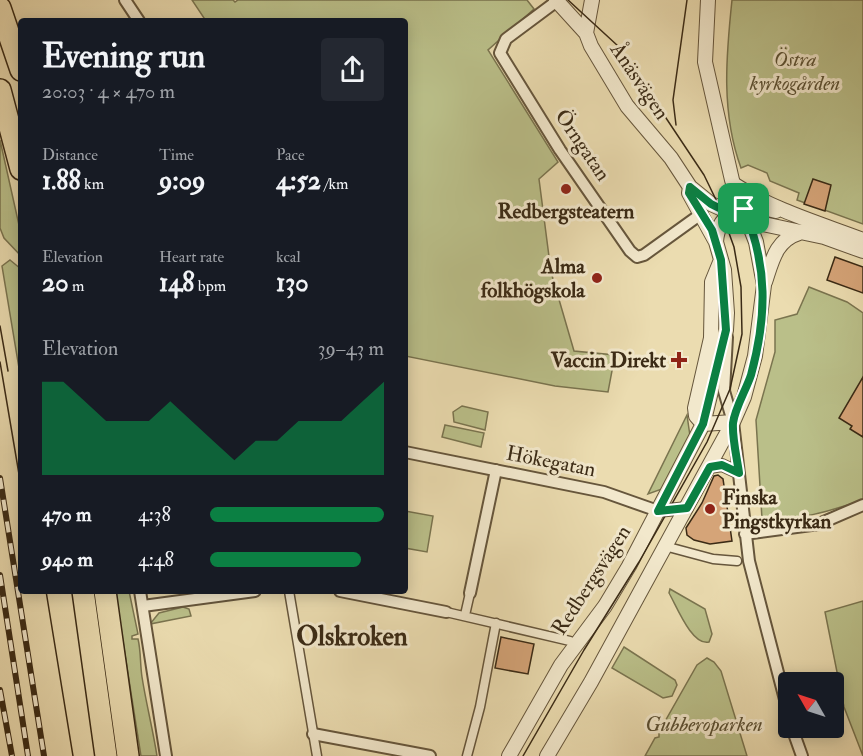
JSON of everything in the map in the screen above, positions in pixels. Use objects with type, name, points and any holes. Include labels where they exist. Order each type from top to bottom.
[{"type":"highway","points":[[0,8],[18,61]]},
{"type":"highway","points":[[0,90],[18,158]]},
{"type":"highway","points":[[82,594],[85,690],[92,756]]},
{"type":"highway","points":[[82,594],[106,756]]},
{"type":"highway","points":[[105,594],[128,756]]},
{"type":"street","points":[[586,33],[592,0]]},
{"type":"street","points":[[708,0],[705,63],[742,215],[764,285]]},
{"type":"street","points":[[707,48],[714,27],[716,0]]},
{"type":"street","points":[[128,1],[137,18]]},
{"type":"street","name":"Ånäsvägen","points":[[556,1],[586,33],[591,46],[627,106],[671,158],[690,187]]},
{"type":"street","name":"Örngatan","points":[[556,1],[506,39],[500,53],[560,150],[630,251],[637,257],[644,255],[701,214]]},
{"type":"street","points":[[735,185],[792,213],[863,240]]},
{"type":"street","points":[[690,187],[711,204],[799,232],[837,241],[863,251]]},
{"type":"street","name":"Redbergsvägen","points":[[509,756],[561,665],[618,586],[703,424],[726,330],[721,260],[716,242],[689,193],[690,187]]},
{"type":"street","points":[[716,242],[719,225],[742,215],[765,208],[792,213]]},
{"type":"street","points":[[547,756],[591,682],[609,645],[733,422],[744,397],[755,356],[764,285],[777,250],[784,240],[799,232]]},
{"type":"street","points":[[721,260],[712,282],[711,338],[694,406],[696,416],[703,424],[733,422]]},
{"type":"street","points":[[726,330],[728,351],[724,392],[733,422],[746,534],[760,606],[778,674]]},
{"type":"street","name":"Hökegatan","points":[[408,453],[604,492],[658,511],[687,508]]},
{"type":"street","points":[[710,467],[722,465],[739,473]]},
{"type":"street","points":[[465,615],[496,470]]},
{"type":"street","points":[[746,534],[819,524],[863,505]]},
{"type":"street","points":[[672,548],[713,559],[737,561]]},
{"type":"street","points":[[141,594],[166,756]]},
{"type":"street","points":[[143,606],[233,594]]},
{"type":"street","points":[[290,594],[317,756]]},
{"type":"street","points":[[355,594],[465,615],[570,641]]},
{"type":"street","points":[[467,756],[480,707],[496,623]]},
{"type":"street","points":[[313,734],[430,756]]},
{"type":"street","points":[[796,738],[802,756]]},
{"type":"green space","points":[[192,0],[233,0],[235,2],[238,0],[527,0],[534,9],[488,50],[558,162],[539,179],[551,272],[574,351],[615,355],[608,392],[555,386],[408,357],[408,18],[204,18]]},
{"type":"green space","name":"Östra kyrkogården","points":[[732,0],[863,0],[863,224],[797,200],[799,193],[770,181],[767,173],[748,165],[741,168],[730,127],[728,106],[727,64]]},
{"type":"green space","points":[[0,140],[18,221],[18,253],[4,238],[0,228]]},
{"type":"green space","points":[[10,260],[18,267],[18,362],[2,266]]},
{"type":"green space","points":[[809,287],[847,302],[863,313],[863,500],[801,517],[762,519],[756,420],[775,352],[775,320],[797,314]]},
{"type":"green space","points":[[462,406],[488,412],[485,430],[454,422],[453,412]]},
{"type":"green space","points":[[687,415],[690,436],[662,489],[648,494]]},
{"type":"green space","points":[[445,425],[484,433],[481,447],[442,437]]},
{"type":"green space","points":[[408,512],[433,516],[427,552],[408,549]]},
{"type":"green space","points":[[670,589],[705,609],[712,634],[709,642],[703,642],[691,632],[669,593]]},
{"type":"green space","points":[[115,594],[130,594],[138,634],[132,636],[132,639],[138,639],[140,648],[142,677],[157,756],[141,756]]},
{"type":"green space","points":[[863,601],[863,756],[844,707],[844,672],[837,672],[825,612]]},
{"type":"green space","points":[[183,607],[189,609],[191,616],[150,624],[159,613]]},
{"type":"green space","points":[[624,647],[675,680],[677,685],[672,696],[663,698],[612,668]]},
{"type":"green space","name":"Gubberoparken","points":[[707,658],[714,662],[721,671],[747,756],[645,756],[655,738],[659,737],[659,732],[697,665]]},
{"type":"building","points":[[813,179],[831,185],[825,211],[804,204]]},
{"type":"building","points":[[835,257],[863,267],[863,293],[827,280]]},
{"type":"building","points":[[863,377],[863,437],[839,418]]},
{"type":"building","name":"Finska Pingstkyrkan","points":[[718,475],[723,479],[732,541],[710,544],[694,540],[687,535],[686,528],[702,503],[714,476]]},
{"type":"building","points":[[501,637],[534,644],[528,674],[495,668]]},
{"type":"tram line","points":[[523,756],[584,650],[639,562],[707,442],[730,389],[742,334],[741,287],[734,247],[720,208],[704,175],[618,46],[568,0]]},
{"type":"tram line","points":[[676,125],[673,100],[687,0]]},
{"type":"tram line","points":[[0,326],[8,371]]},
{"type":"tram line","points":[[0,362],[18,468]]},
{"type":"tram line","points":[[46,594],[73,756]]},
{"type":"railway","points":[[0,478],[18,592]]},
{"type":"railway","points":[[0,575],[28,756]]},
{"type":"railway","points":[[18,594],[44,756]]},
{"type":"railway","points":[[0,690],[12,756]]},
{"type":"place","name":"Redbergsteatern","points":[[566,189]]},
{"type":"place","name":"Alma folkhögskola","points":[[597,278]]},
{"type":"place","name":"Vaccin Direkt","points":[[679,360]]},
{"type":"place","name":"Finska Pingstkyrkan","points":[[710,509]]},
{"type":"district","name":"Olskroken","points":[[352,636]]},
{"type":"route","points":[[690,187],[721,210],[731,214],[744,209],[756,242],[764,285],[755,356],[744,397],[733,422],[739,473],[727,466],[710,467],[687,508],[674,512],[658,511],[672,488],[703,424],[726,330],[724,270],[712,230],[689,193],[690,187]]}]
